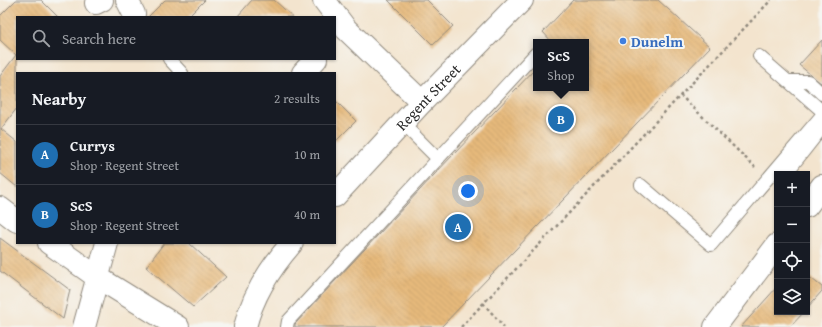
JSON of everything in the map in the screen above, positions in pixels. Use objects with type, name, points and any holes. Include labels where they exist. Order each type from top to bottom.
[{"type":"street","points":[[324,0],[332,16]]},
{"type":"street","name":"Regent Street","points":[[336,195],[422,102],[522,0]]},
{"type":"street","points":[[336,24],[341,34],[422,102]]},
{"type":"street","points":[[304,72],[315,60]]},
{"type":"street","points":[[0,208],[16,219]]},
{"type":"street","points":[[50,244],[97,277],[178,327]]},
{"type":"street","points":[[84,327],[107,244]]},
{"type":"street","points":[[244,327],[248,312],[259,287],[274,264],[291,244]]},
{"type":"street","points":[[715,327],[774,249]]},
{"type":"lane","points":[[287,327],[288,321],[533,56]]},
{"type":"lane","points":[[759,56],[822,111]]},
{"type":"lane","points":[[170,60],[181,72]]},
{"type":"lane","points":[[788,81],[808,81],[822,94]]},
{"type":"lane","points":[[641,186],[711,245],[822,115]]},
{"type":"lane","points":[[402,123],[438,159]]},
{"type":"lane","points":[[769,177],[792,166],[822,128]]},
{"type":"path","points":[[461,327],[771,0]]},
{"type":"path","points":[[680,95],[769,177]]},
{"type":"path","points":[[483,303],[504,327]]},
{"type":"building","points":[[16,0],[41,0],[57,16],[16,16],[16,55],[0,40],[0,16]]},
{"type":"building","points":[[165,0],[205,0],[189,16],[149,16]]},
{"type":"building","points":[[252,0],[274,0],[292,16],[238,16]]},
{"type":"building","points":[[388,0],[427,0],[453,26],[433,45]]},
{"type":"building","points":[[573,0],[658,0],[710,47],[441,327],[295,327],[295,324],[533,71],[533,91],[589,91],[589,39],[549,39],[543,32]]},
{"type":"building","points":[[822,40],[822,84],[799,65]]},
{"type":"building","points":[[16,55],[16,109],[1,129],[16,141],[16,186],[0,173],[0,76]]},
{"type":"building","points":[[336,101],[356,121],[336,141]]},
{"type":"building","points":[[0,238],[70,290],[63,319],[0,271]]},
{"type":"building","points":[[163,244],[190,244],[226,277],[193,307],[146,267]]},
{"type":"building","points":[[810,277],[822,287],[822,291],[810,305]]},
{"type":"building","points":[[774,290],[774,315],[801,315],[790,327],[741,327]]},
{"type":"place","name":"Dunelm","points":[[623,41]]},
{"type":"place","name":"ScS","points":[[561,119]]},
{"type":"place","name":"Currys","points":[[458,227]]}]
